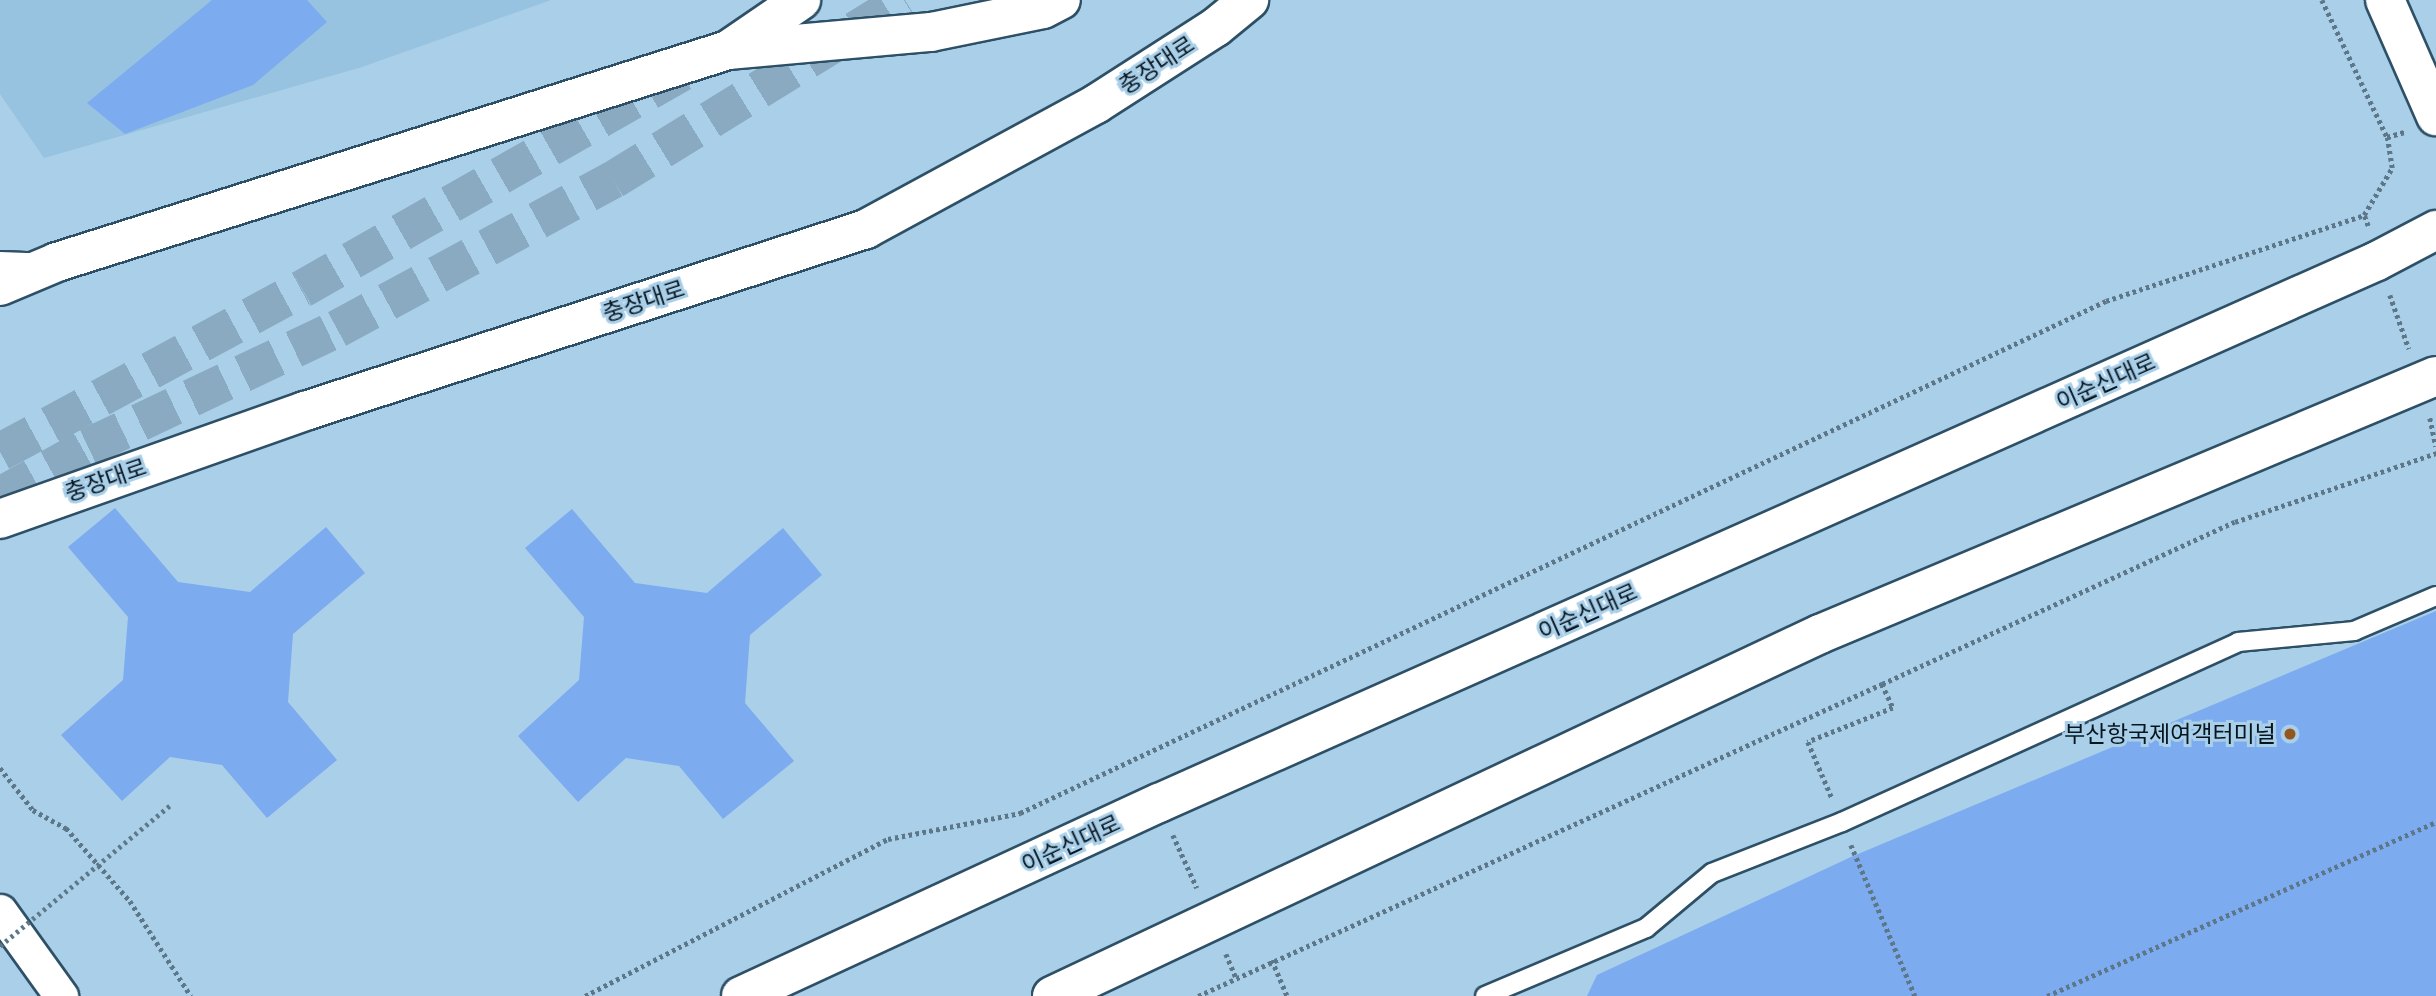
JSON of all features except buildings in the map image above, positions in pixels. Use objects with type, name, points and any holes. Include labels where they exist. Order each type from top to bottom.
[{"type":"street","points":[[728,50],[801,0]]},
{"type":"street","points":[[0,286],[57,262],[728,50],[932,32],[1043,9],[1061,0]]},
{"type":"street","name":"충장대로","points":[[0,519],[305,411],[866,229],[1096,104],[1216,27],[1249,0]]},
{"type":"street","points":[[2385,0],[2436,116]]},
{"type":"street","name":"이순신대로","points":[[741,996],[1159,803],[2377,261],[2436,230]]},
{"type":"street","points":[[1052,996],[1211,918],[1820,634],[2436,376]]},
{"type":"street","points":[[0,911],[61,996]]},
{"type":"lane","points":[[0,261],[57,262]]},
{"type":"lane","points":[[1485,996],[1646,928],[1712,873],[1842,822],[2238,642],[2354,631],[2436,596]]},
{"type":"path","points":[[2322,0],[2387,137]]},
{"type":"path","points":[[585,996],[888,839],[1020,813],[1820,432],[2106,301],[2364,215]]},
{"type":"path","points":[[1198,996],[1236,976],[2235,522],[2436,453]]},
{"type":"path","points":[[1882,684],[1893,708],[1808,742],[1914,996]]},
{"type":"path","points":[[1139,758],[1236,976]]},
{"type":"path","points":[[0,768],[33,810],[66,828],[130,901],[191,996]]},
{"type":"path","points":[[0,946],[173,803]]},
{"type":"path","points":[[2047,996],[2436,822]]},
{"type":"path","points":[[1272,960],[1287,996]]},
{"type":"shaded area","points":[[0,0],[551,0],[362,67],[44,158],[0,94]]},
{"type":"tunnel","points":[[0,496],[88,447],[337,329],[613,180],[905,0]]},
{"type":"tunnel","points":[[0,452],[302,289],[683,72]]},
{"type":"place","name":"부산항국제여객터미널","points":[[2290,734]]}]
